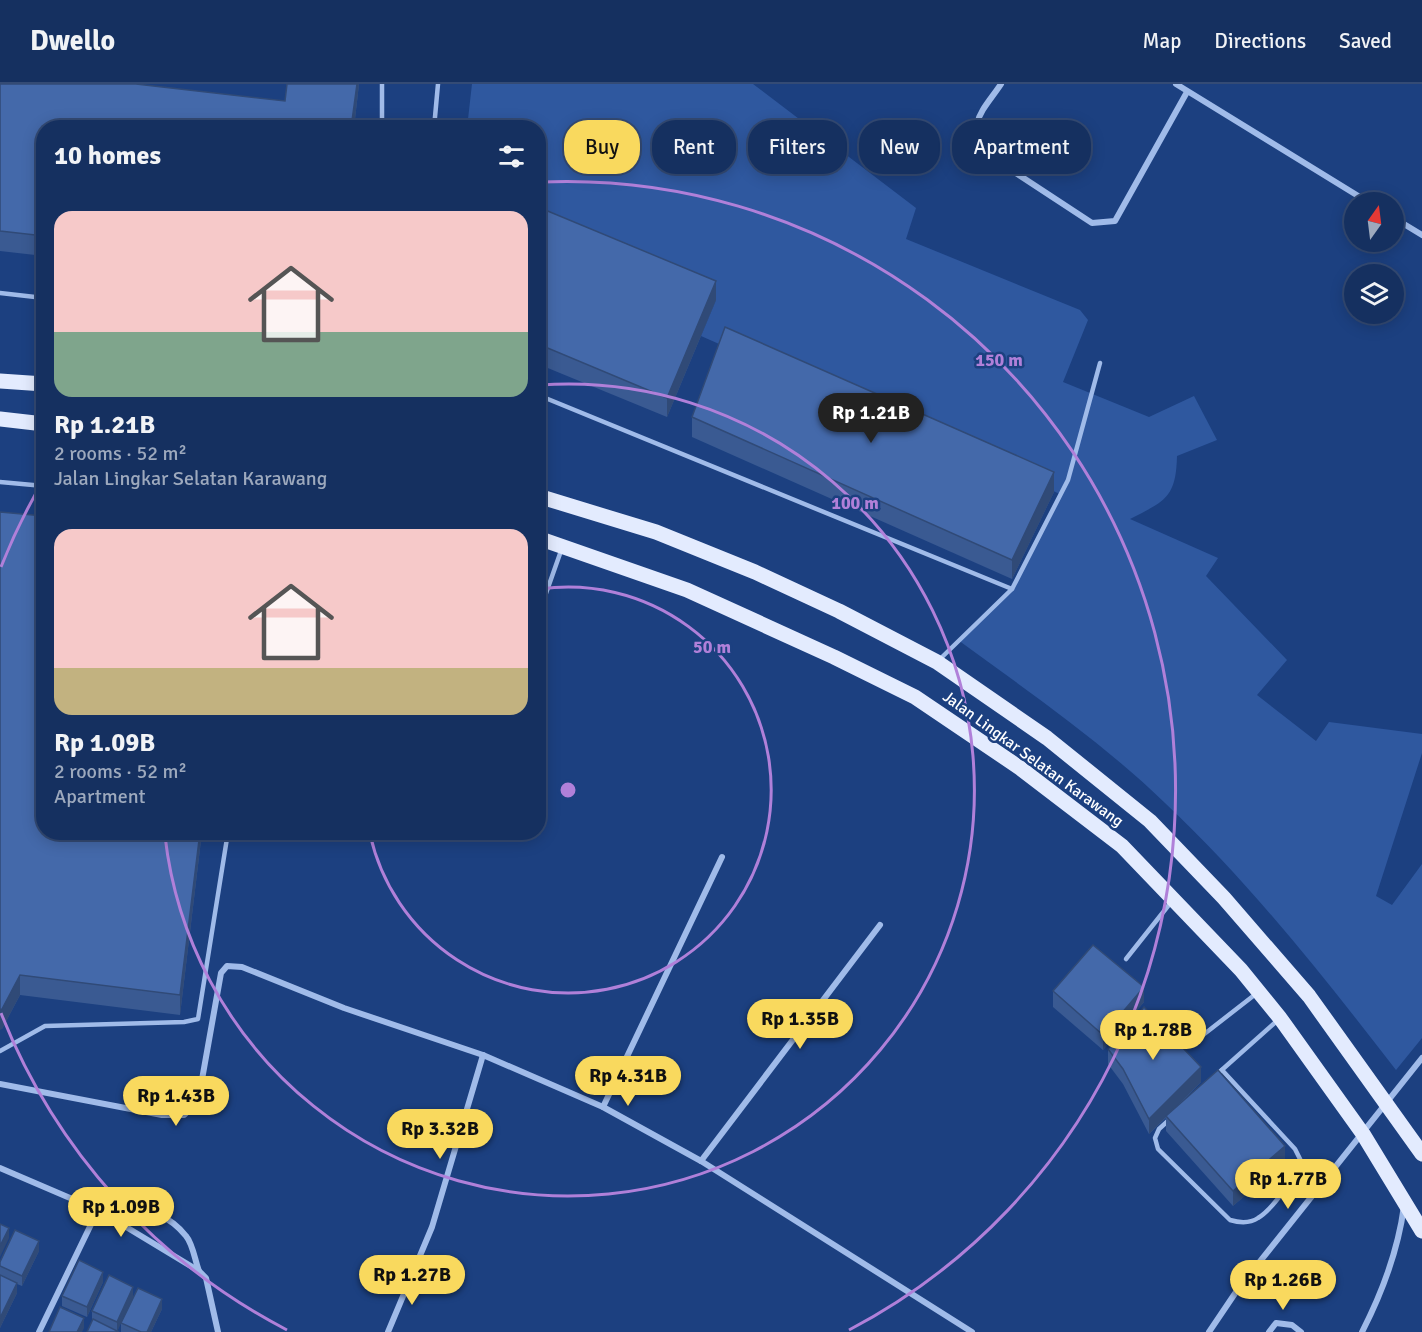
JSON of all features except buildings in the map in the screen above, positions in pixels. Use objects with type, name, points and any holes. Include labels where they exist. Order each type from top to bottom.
[{"type":"main road","points":[[0,381],[36,383]]},
{"type":"main road","points":[[0,419],[36,423]]},
{"type":"main road","name":"Jalan Lingkar Selatan Karawang","points":[[546,498],[656,532],[755,572],[937,662],[1047,738],[1150,821],[1224,898],[1309,996],[1422,1154]]},
{"type":"main road","name":"Jalan Lingkar Selatan Karawang","points":[[546,541],[687,591],[834,657],[915,697],[1020,768],[1122,846],[1259,991],[1363,1134],[1422,1231]]},
{"type":"street","points":[[1001,84],[976,120],[976,139],[987,154],[1092,223],[1115,221],[1187,92]]},
{"type":"street","points":[[1176,84],[1352,192]]},
{"type":"street","points":[[1404,224],[1422,235]]},
{"type":"street","points":[[603,1107],[722,857]]},
{"type":"street","points":[[701,1161],[880,925]]},
{"type":"street","points":[[0,1084],[162,1115],[184,1115],[198,1102],[221,973],[227,966],[242,967],[344,1008],[483,1055],[603,1107],[701,1161],[972,1332]]},
{"type":"street","points":[[388,1332],[432,1227],[483,1055]]},
{"type":"street","points":[[1209,1332],[1238,1288],[1422,1058]]},
{"type":"street","points":[[0,1168],[98,1210],[199,1271],[206,1278],[218,1332]]},
{"type":"street","points":[[39,1332],[98,1210],[111,1200],[129,1203],[156,1213],[187,1237],[199,1271]]},
{"type":"street","points":[[1362,1332],[1381,1294],[1400,1236],[1404,1202]]},
{"type":"street","points":[[1269,1332],[1276,1323],[1292,1325],[1301,1332]]},
{"type":"lane","points":[[382,84],[382,120]]},
{"type":"lane","points":[[435,120],[438,84]]},
{"type":"lane","points":[[0,293],[36,297]]},
{"type":"lane","points":[[937,662],[1012,589],[1068,480],[1100,363]]},
{"type":"lane","points":[[546,398],[1012,589]]},
{"type":"lane","points":[[0,482],[36,485]]},
{"type":"lane","points":[[546,594],[563,546]]},
{"type":"lane","points":[[0,1051],[45,1026],[184,1022],[198,1019],[227,840]]},
{"type":"lane","points":[[1126,959],[1174,899]]},
{"type":"lane","points":[[1203,1035],[1259,991]]},
{"type":"lane","points":[[1206,1085],[1280,1018]]},
{"type":"lane","points":[[1174,1114],[1159,1129],[1155,1138],[1158,1149],[1230,1220],[1242,1224],[1259,1218],[1296,1175],[1301,1161],[1295,1149],[1222,1070]]},
{"type":"shaded area","points":[[472,84],[753,84],[800,120],[748,120],[748,174],[847,174],[847,156],[859,165],[859,174],[871,174],[916,208],[906,239],[1080,310],[1088,320],[1063,382],[1149,417],[1194,396],[1217,440],[1177,456],[1171,490],[1160,502],[1130,519],[1218,558],[1206,576],[1287,660],[1257,695],[1316,741],[1329,722],[1422,734],[1422,753],[1376,896],[1392,905],[1422,864],[1422,1038],[1396,1070],[1286,932],[1197,834],[1091,738],[958,640],[1012,589],[1060,494],[701,336],[716,300],[546,230],[546,120],[468,120]]}]
